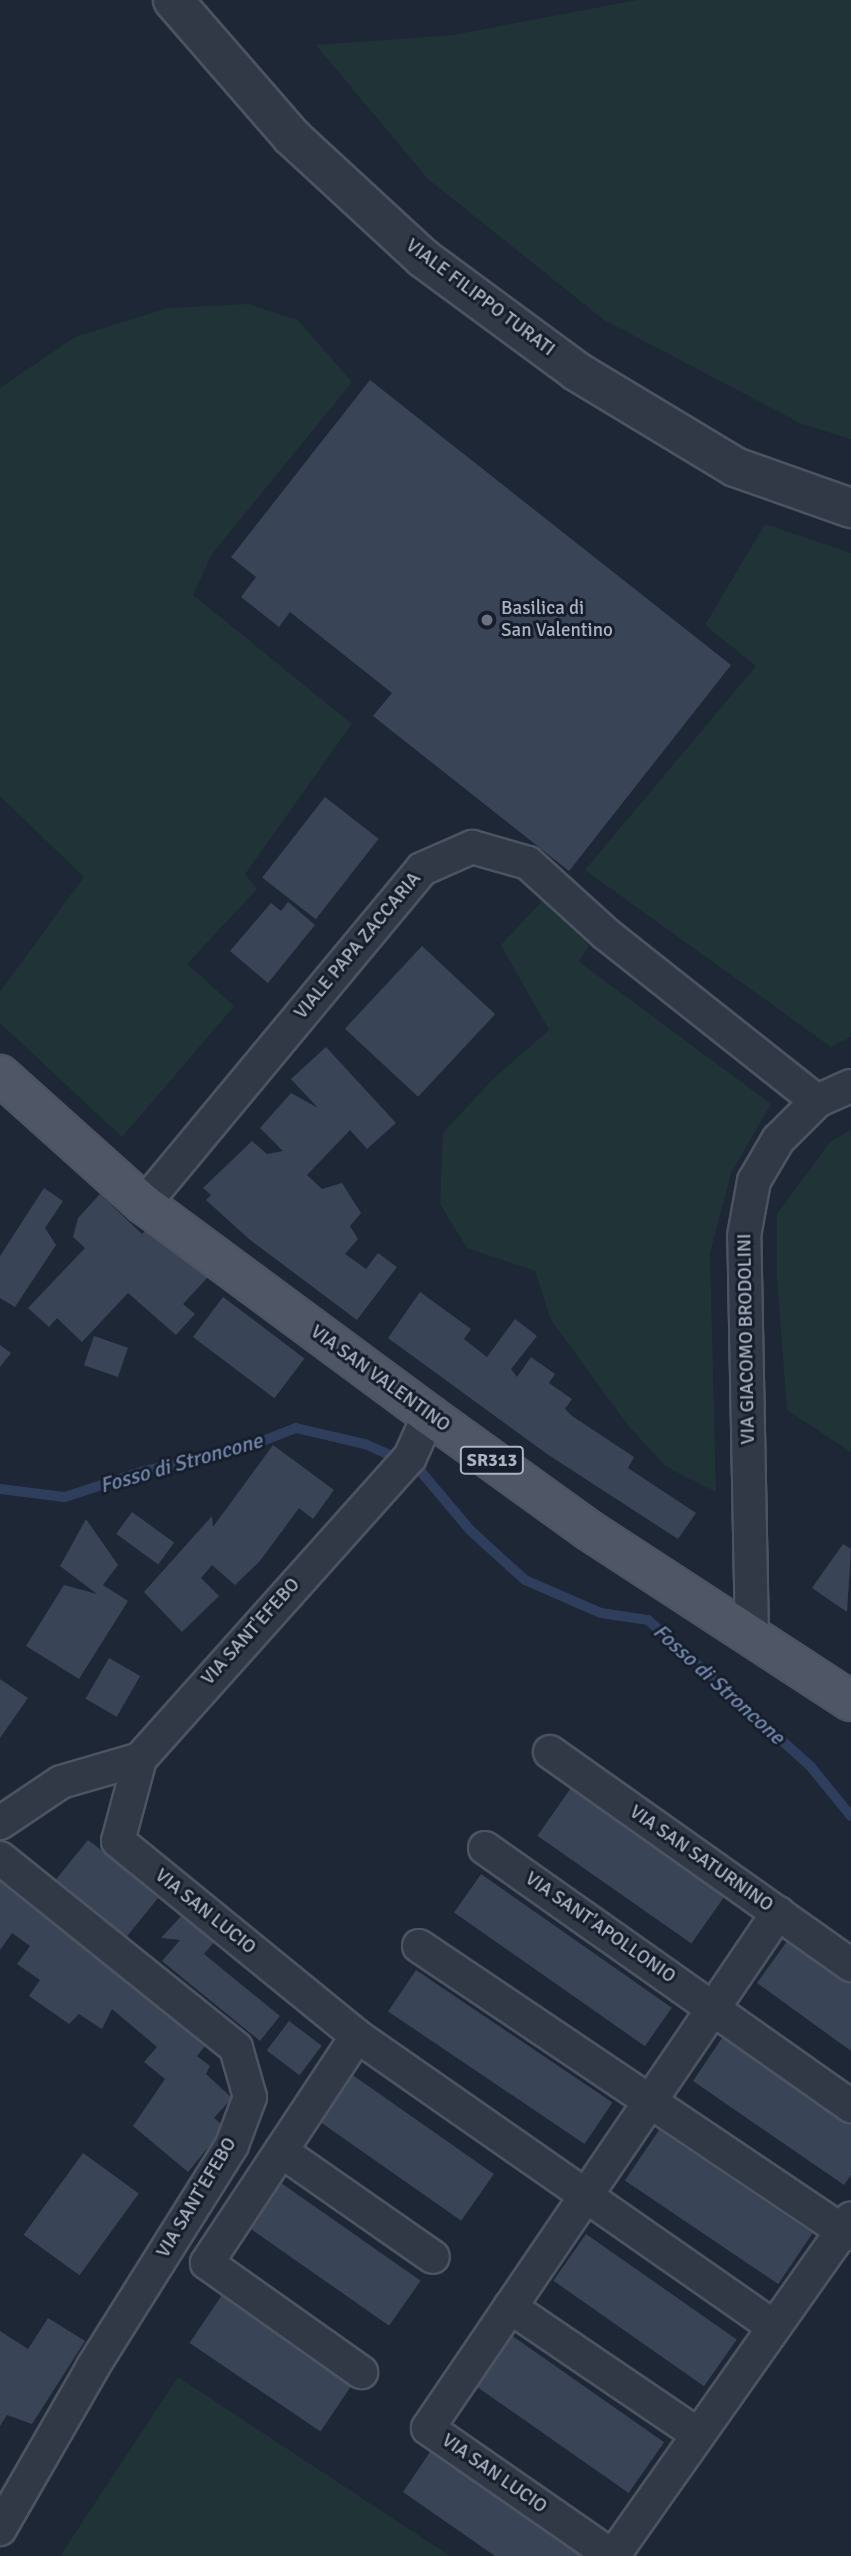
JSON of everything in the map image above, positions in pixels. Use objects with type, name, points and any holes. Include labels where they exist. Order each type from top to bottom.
[{"type":"main road","name":"VIA SAN VALENTINO","points":[[0,1075],[144,1204],[429,1415],[590,1531],[851,1701]]},
{"type":"street","name":"VIALE FILIPPO TURATI","points":[[173,0],[292,136],[423,258],[576,371],[735,467],[851,508]]},
{"type":"street","name":"VIALE PAPA ZACCARIA","points":[[144,1204],[422,869],[472,848],[528,863],[606,934],[817,1101]]},
{"type":"street","name":"VIA GIACOMO BRODOLINI","points":[[752,1637],[744,1236],[754,1181],[778,1140],[817,1101],[851,1086]]},
{"type":"street","name":"VIA SANT'EFEBO","points":[[140,1759],[410,1457],[429,1415]]},
{"type":"street","name":"VIA SAN SATURNINO","points":[[550,1752],[851,1965]]},
{"type":"street","points":[[0,1823],[61,1782],[140,1759]]},
{"type":"street","name":"VIA SAN LUCIO","points":[[140,1759],[118,1841],[357,2036],[774,2327]]},
{"type":"street","name":"VIA SANT'APOLLONIO","points":[[485,1848],[851,2106]]},
{"type":"street","name":"VIA SANT'EFEBO","points":[[0,1858],[236,2048],[250,2097],[232,2145],[93,2367],[0,2529]]},
{"type":"street","points":[[650,2101],[778,1913]]},
{"type":"street","name":"VIA SAN LUCIO","points":[[419,1946],[650,2101],[847,2228],[612,2556],[428,2428],[650,2101]]},
{"type":"street","points":[[357,2036],[207,2263],[361,2372]]},
{"type":"street","points":[[281,2151],[433,2257]]},
{"type":"street","points":[[510,2307],[698,2435]]},
{"type":"green space","points":[[637,0],[851,0],[851,439],[802,424],[604,320],[428,179],[316,45],[453,35]]},
{"type":"green space","points":[[248,304],[298,320],[352,382],[212,554],[193,595],[352,724],[245,874],[257,889],[187,964],[234,1006],[122,1137],[0,1023],[0,992],[84,877],[0,796],[0,388],[75,337],[168,308]]},
{"type":"green space","points":[[765,524],[851,553],[851,1037],[831,1047],[585,870],[756,666],[705,625]]},
{"type":"green space","points":[[542,901],[589,945],[579,962],[771,1104],[731,1173],[710,1253],[716,1492],[665,1466],[627,1424],[551,1320],[535,1271],[467,1248],[440,1204],[443,1133],[492,1080],[549,1030],[501,945]]},
{"type":"green space","points":[[851,1130],[851,1452],[787,1410],[777,1278],[777,1214],[830,1142]]},
{"type":"green space","points":[[178,2377],[450,2556],[60,2556]]},
{"type":"building","name":"Basilica di San Valentino","points":[[370,380],[731,665],[569,871],[373,716],[392,693],[290,612],[279,627],[241,597],[256,577],[231,557]]},
{"type":"building","points":[[325,797],[379,839],[316,919],[262,877]]},
{"type":"building","points":[[288,902],[315,925],[268,983],[230,951],[271,903],[281,911]]},
{"type":"building","points":[[422,946],[495,1014],[418,1097],[345,1029]]},
{"type":"building","points":[[326,1047],[396,1123],[367,1149],[350,1130],[307,1175],[322,1189],[342,1183],[361,1213],[350,1226],[358,1239],[345,1254],[366,1269],[378,1253],[397,1267],[357,1320],[249,1239],[206,1200],[211,1195],[203,1188],[252,1141],[267,1154],[283,1151],[260,1128],[291,1093],[318,1108],[291,1079]]},
{"type":"building","points":[[44,1188],[63,1201],[45,1228],[56,1245],[15,1307],[0,1298],[0,1256]]},
{"type":"building","points":[[100,1194],[142,1234],[150,1225],[208,1277],[183,1304],[195,1314],[176,1335],[128,1293],[82,1342],[57,1318],[49,1327],[28,1308],[85,1248],[73,1237],[78,1218]]},
{"type":"building","points":[[420,1292],[471,1329],[464,1339],[487,1357],[515,1319],[537,1336],[511,1369],[517,1377],[531,1357],[555,1374],[549,1383],[572,1399],[565,1409],[572,1416],[634,1457],[628,1468],[696,1513],[678,1539],[547,1454],[388,1338]]},
{"type":"building","points":[[223,1297],[304,1358],[274,1398],[193,1337]]},
{"type":"building","points":[[94,1336],[128,1348],[118,1377],[84,1365]]},
{"type":"building","points":[[0,1345],[11,1353],[0,1367]]},
{"type":"building","points":[[273,1445],[334,1490],[313,1519],[299,1508],[260,1561],[235,1585],[212,1565],[201,1578],[219,1596],[182,1632],[144,1592],[212,1516],[213,1527]]},
{"type":"building","points":[[132,1512],[174,1543],[158,1564],[116,1534]]},
{"type":"building","points":[[86,1519],[118,1565],[103,1585],[128,1601],[79,1679],[26,1646],[64,1585],[97,1594],[60,1566]]},
{"type":"building","points":[[843,1544],[851,1549],[847,1612],[812,1588]]},
{"type":"building","points":[[109,1658],[140,1676],[117,1717],[86,1699]]},
{"type":"building","points":[[0,1679],[28,1698],[0,1738]]},
{"type":"building","points":[[573,1785],[727,1893],[691,1944],[537,1836]]},
{"type":"building","points":[[88,1840],[112,1858],[117,1851],[135,1866],[129,1874],[158,1898],[124,1940],[53,1883]]},
{"type":"building","points":[[481,1874],[672,2008],[645,2046],[454,1913]]},
{"type":"building","points":[[0,1880],[114,1960],[109,1967],[206,2045],[197,2056],[210,2066],[206,2074],[232,2098],[214,2118],[225,2127],[188,2172],[133,2126],[165,2079],[144,2062],[157,2047],[112,2009],[102,2029],[79,2014],[69,2024],[29,1996],[40,1980],[17,1964],[30,1946],[12,1933],[0,1950]]},
{"type":"building","points":[[185,1912],[220,1935],[204,1954],[280,2016],[260,2041],[162,1961],[180,1940],[161,1938]]},
{"type":"building","points":[[790,1937],[851,1981],[851,2051],[757,1983]]},
{"type":"building","points":[[416,1970],[612,2103],[585,2144],[388,2011]]},
{"type":"building","points":[[289,2021],[322,2046],[299,2075],[267,2051]]},
{"type":"building","points":[[726,2032],[851,2118],[851,2175],[844,2185],[693,2081]]},
{"type":"building","points":[[344,2069],[494,2174],[461,2221],[311,2116]]},
{"type":"building","points":[[659,2130],[812,2233],[778,2284],[625,2181]]},
{"type":"building","points":[[83,2153],[139,2194],[79,2275],[24,2235]]},
{"type":"building","points":[[274,2178],[421,2281],[389,2326],[242,2223]]},
{"type":"building","points":[[586,2234],[737,2340],[704,2386],[553,2281]]},
{"type":"building","points":[[222,2295],[353,2383],[321,2431],[190,2343]]},
{"type":"building","points":[[48,2318],[85,2341],[32,2424],[7,2415],[0,2426],[0,2331],[28,2349]]},
{"type":"building","points":[[511,2335],[664,2442],[629,2493],[475,2386]]},
{"type":"building","points":[[436,2443],[589,2556],[495,2556],[403,2492]]},
{"type":"waterway","name":"Fosso di Stroncone","points":[[0,1489],[65,1497],[144,1471],[234,1452],[296,1428],[365,1444],[417,1467],[470,1530],[525,1580],[601,1613],[648,1620],[811,1767],[851,1816]]},
{"type":"place","name":"Basilica di San Valentino","points":[[487,620]]}]
